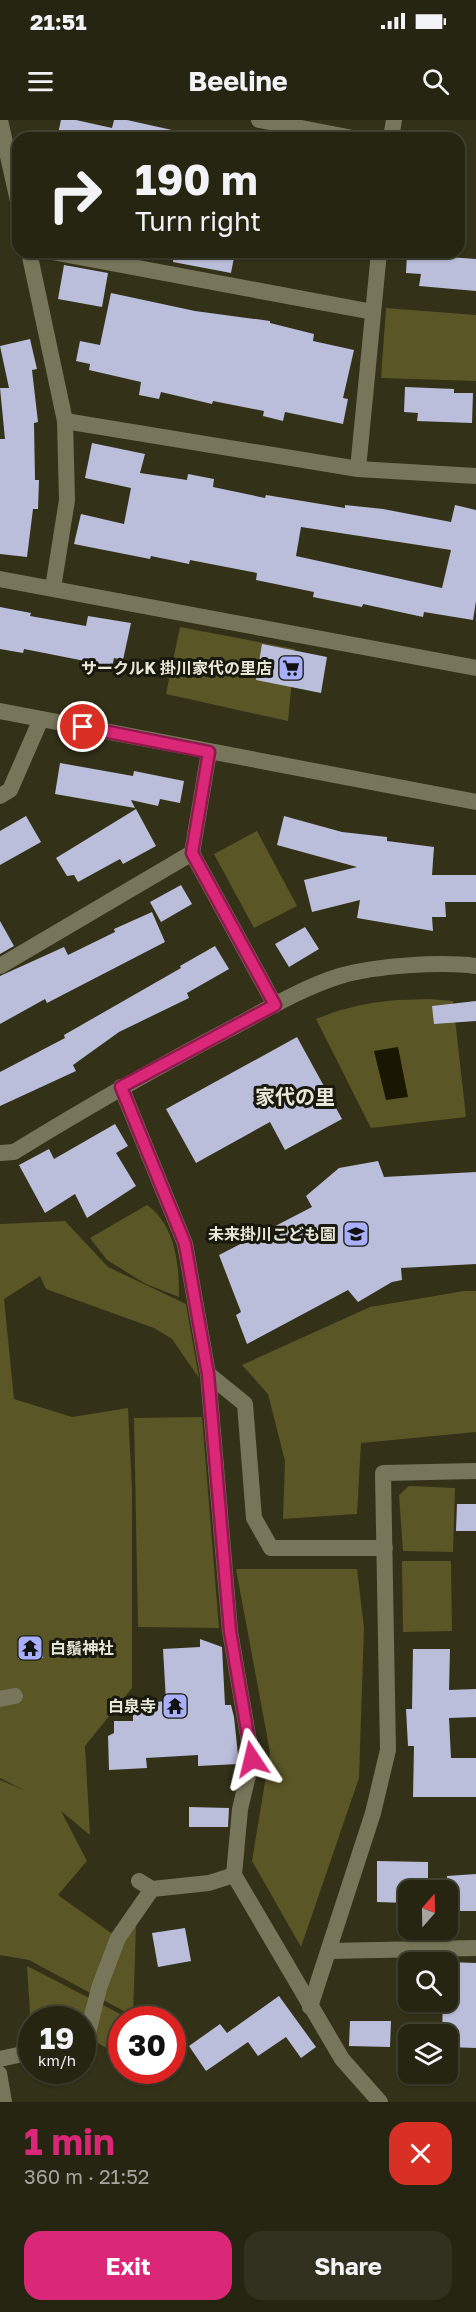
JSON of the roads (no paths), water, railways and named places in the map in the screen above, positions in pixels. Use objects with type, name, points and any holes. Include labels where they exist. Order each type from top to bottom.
[{"type":"street","points":[[0,120],[12,174]]},
{"type":"street","points":[[259,120],[322,132]]},
{"type":"street","points":[[30,258],[65,421],[67,500],[53,588]]},
{"type":"street","points":[[84,258],[373,312]]},
{"type":"street","points":[[358,469],[378,258]]},
{"type":"street","points":[[65,421],[358,469],[476,476]]},
{"type":"street","points":[[0,579],[476,668]]},
{"type":"street","points":[[0,711],[476,802]]},
{"type":"street","points":[[0,796],[10,790],[40,718]]},
{"type":"street","points":[[209,752],[192,853],[275,1005]]},
{"type":"street","points":[[0,966],[192,853]]},
{"type":"street","points":[[0,1153],[14,1152],[121,1087],[275,1005],[340,976],[405,966],[462,964],[476,966]]},
{"type":"street","points":[[121,1087],[185,1244],[208,1374],[230,1631],[252,1759],[240,1809],[234,1875],[342,2059],[380,2102]]},
{"type":"street","points":[[208,1374],[245,1404],[254,1518],[271,1548],[385,1548]]},
{"type":"street","points":[[310,2007],[374,1813],[388,1750],[383,1473],[476,1471]]},
{"type":"street","points":[[95,2006],[118,1938],[146,1885],[208,1883],[234,1875]]},
{"type":"street","points":[[329,1951],[476,1948]]},
{"type":"street","points":[[0,2058],[18,2055]]},
{"type":"lane","points":[[0,2073],[5,2102]]},
{"type":"place","name":"サークルK 掛川家代の里店","points":[[291,668]]},
{"type":"place","name":"未来掛川こども園","points":[[356,1234]]},
{"type":"place","name":"白鬚神社","points":[[30,1648]]},
{"type":"place","name":"白泉寺","points":[[175,1706]]},
{"type":"district","name":"家代の里","points":[[295,1097]]}]
